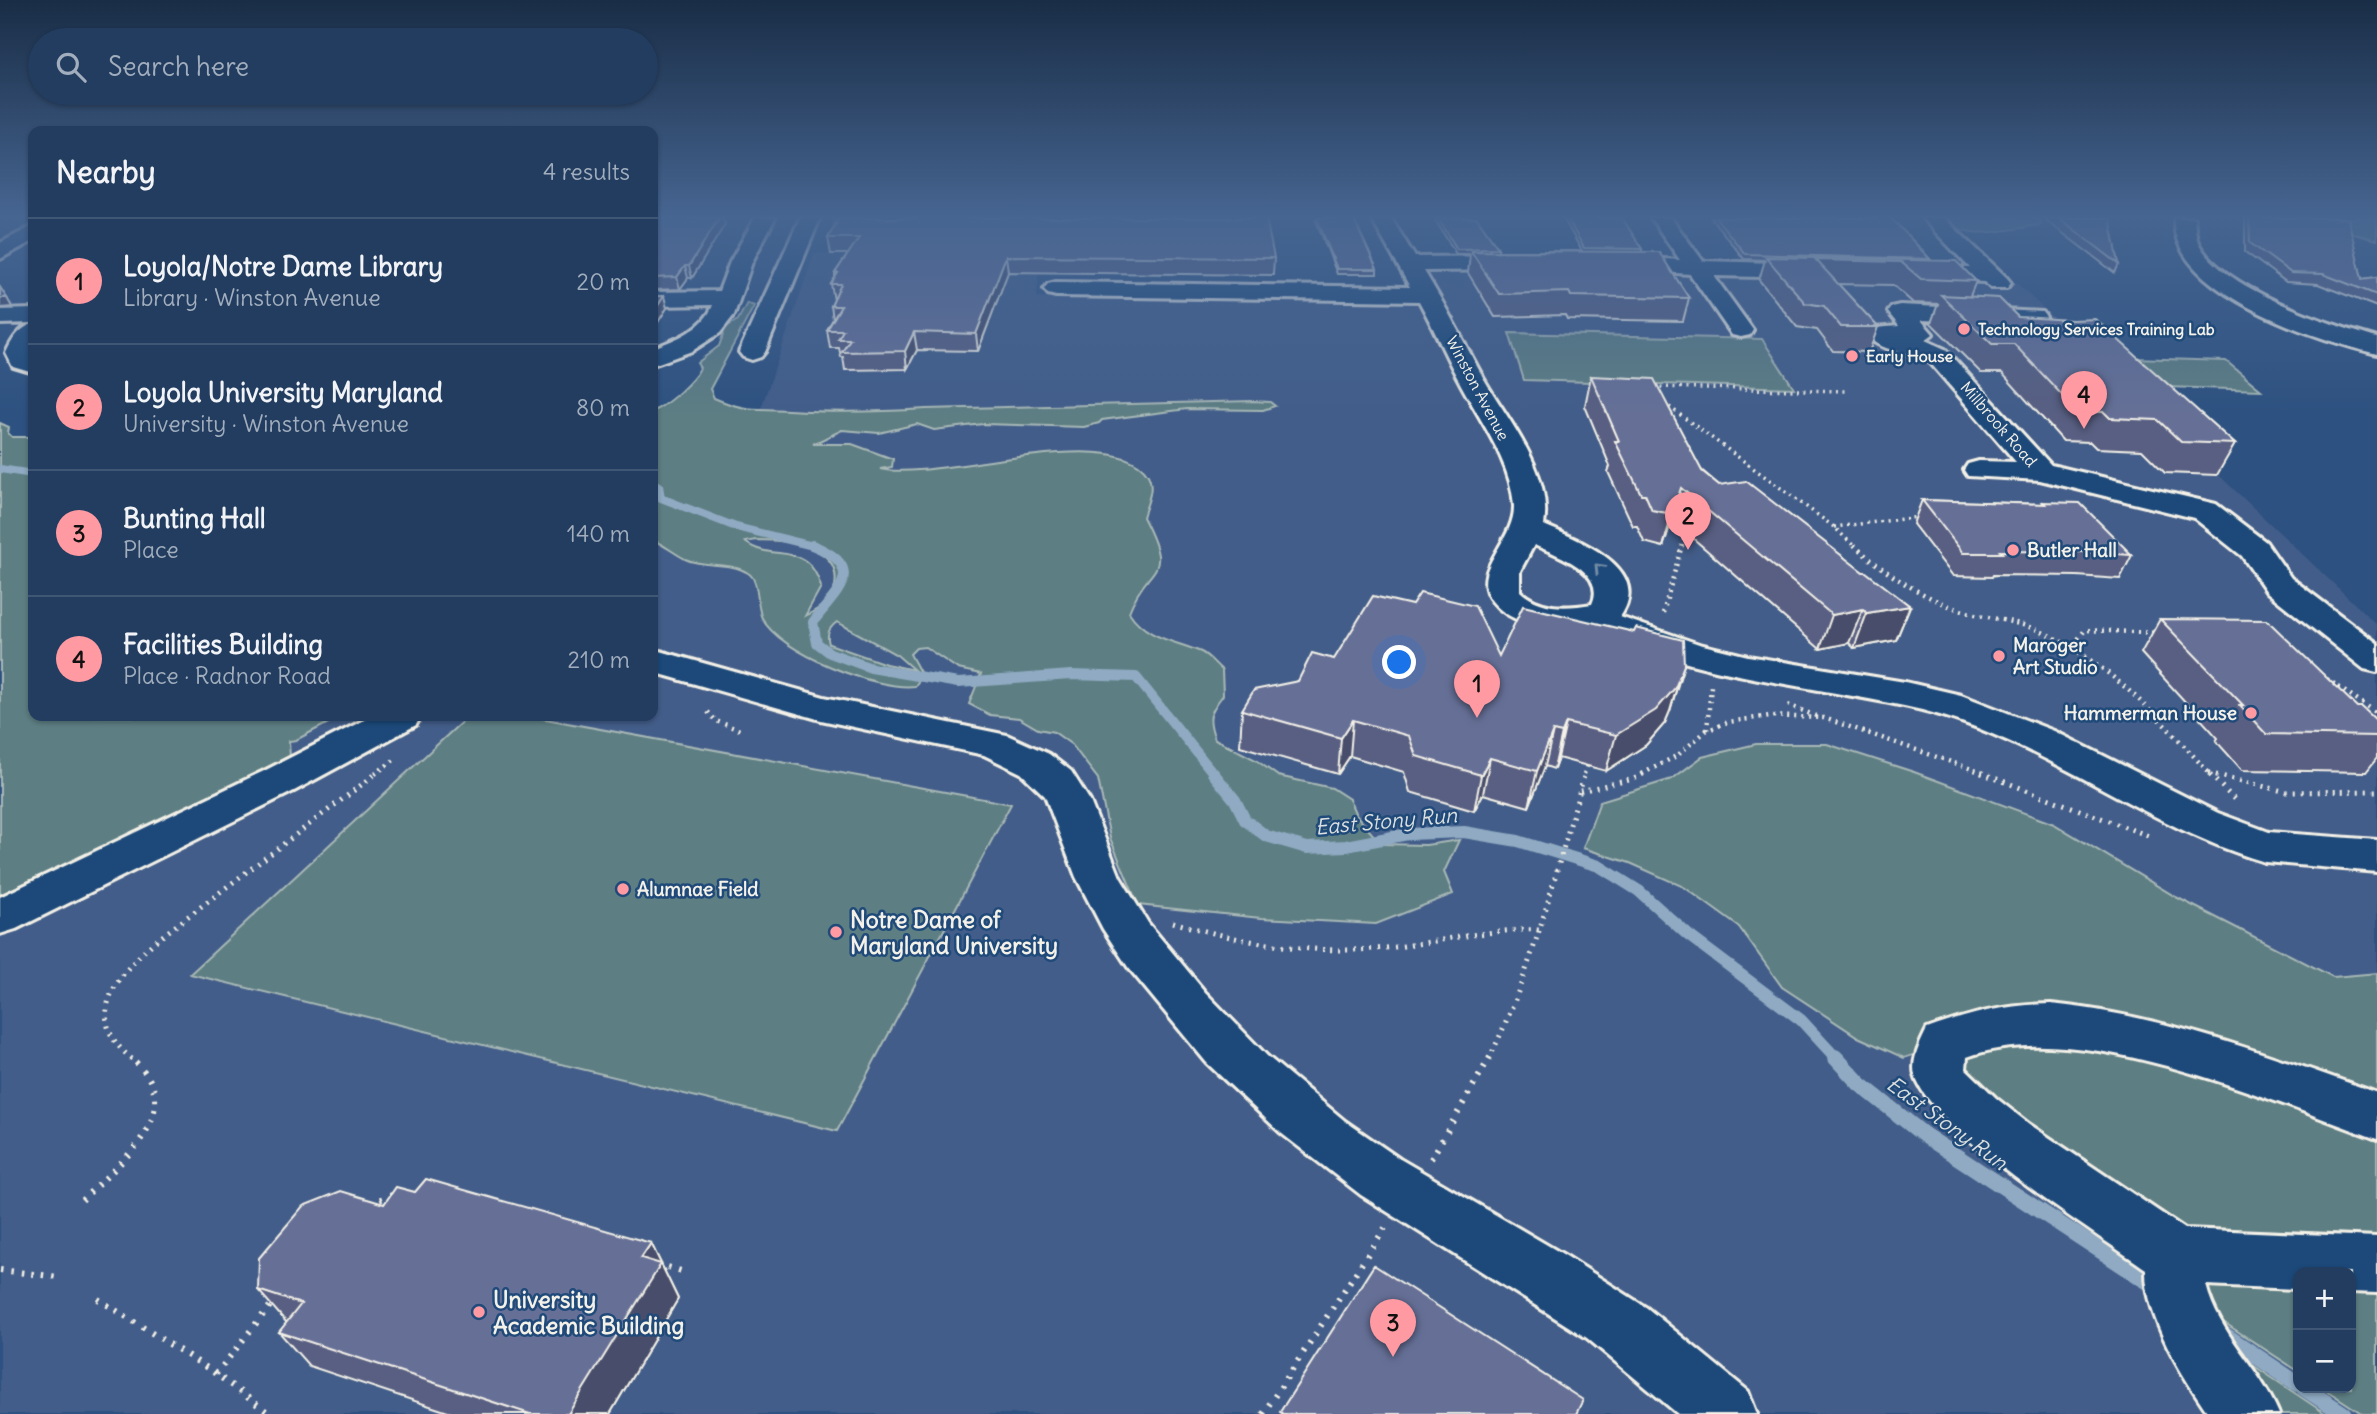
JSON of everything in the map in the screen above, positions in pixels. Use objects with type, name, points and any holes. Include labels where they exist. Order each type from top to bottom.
[{"type":"street","points":[[658,355],[683,346],[711,328],[722,315],[734,284]]},
{"type":"street","points":[[752,352],[781,284]]},
{"type":"street","name":"Winston Avenue","points":[[1420,284],[1517,462],[1527,491],[1527,530],[1502,575],[1500,584],[1506,596],[1539,615],[1589,617]]},
{"type":"street","points":[[1709,284],[1741,330]]},
{"type":"street","name":"Millbrook Road","points":[[2000,284],[2042,325],[1900,312],[1920,334],[1883,333],[1881,336],[1887,341],[1914,345],[1936,354],[2040,471],[2204,511],[2254,549],[2279,585],[2377,661]]},
{"type":"street","points":[[2229,284],[2302,321],[2377,346]]},
{"type":"street","points":[[1056,289],[1426,294]]},
{"type":"street","points":[[658,299],[729,298]]},
{"type":"street","points":[[0,317],[28,316]]},
{"type":"street","points":[[28,337],[19,353],[22,361],[28,363]]},
{"type":"street","points":[[1979,470],[2040,471]]},
{"type":"street","points":[[1527,530],[1583,555],[1605,572],[1614,589],[1613,601],[1606,612],[1589,617]]},
{"type":"street","points":[[1589,617],[1654,643],[1699,655],[1947,704],[2040,740],[2203,824],[2265,847],[2377,856]]},
{"type":"street","points":[[658,661],[821,708],[993,744],[1017,752],[1040,766],[1057,781],[1067,798],[1084,849],[1099,880],[1142,951],[1204,1025],[1280,1102],[1326,1139],[1407,1195],[1592,1306],[1678,1370],[1725,1414]]},
{"type":"street","points":[[0,916],[279,781],[403,733]]},
{"type":"street","points":[[2377,1116],[2289,1085],[2129,1036],[2043,1026],[2001,1026],[1968,1033],[1945,1044],[1940,1061],[1941,1075],[1951,1093],[2034,1156],[2176,1256],[2377,1265]]},
{"type":"street","points":[[2176,1256],[2176,1286],[2190,1324],[2215,1370],[2247,1414]]},
{"type":"path","points":[[1846,391],[1643,387],[1834,527],[1872,562],[1895,578],[1952,607],[2039,631],[2109,672],[2127,687],[2222,786]]},
{"type":"path","points":[[1834,527],[1925,517]]},
{"type":"path","points":[[1662,616],[1684,538]]},
{"type":"path","points":[[2070,650],[2085,630],[2165,633]]},
{"type":"path","points":[[2316,672],[2377,713]]},
{"type":"path","points":[[1706,731],[1710,708],[1710,682]]},
{"type":"path","points":[[708,712],[716,721],[740,730]]},
{"type":"path","points":[[1580,791],[1634,779],[1669,761],[1694,744],[1706,731],[1748,717],[1824,718],[2042,794],[2153,838]]},
{"type":"path","points":[[82,1200],[151,1126],[155,1109],[154,1092],[146,1071],[115,1043],[108,1027],[107,1007],[110,993],[120,978],[153,943],[380,772],[403,733]]},
{"type":"path","points":[[1427,1166],[1486,1066],[1509,1019],[1541,930],[1548,895],[1587,766]]},
{"type":"path","points":[[2210,775],[2287,792],[2377,791]]},
{"type":"path","points":[[1167,921],[1249,944],[1329,950],[1384,948],[1510,929],[1541,930]]},
{"type":"path","points":[[358,1211],[386,1196],[407,1191]]},
{"type":"path","points":[[1263,1414],[1391,1219]]},
{"type":"path","points":[[646,1260],[684,1272]]},
{"type":"path","points":[[0,1270],[58,1277]]},
{"type":"path","points":[[97,1299],[216,1374],[270,1414]]},
{"type":"path","points":[[216,1374],[275,1299]]},
{"type":"shaded area","points":[[804,284],[1038,284],[1037,297],[1425,302],[1415,284],[2018,284],[2377,625],[2377,1414],[0,1414],[0,906],[288,732],[289,721],[658,721],[658,440],[758,417]]},
{"type":"green space","points":[[747,303],[754,306],[710,389],[714,398],[743,407],[857,412],[1270,402],[1275,406],[1263,410],[1187,409],[1102,420],[1084,427],[983,424],[934,430],[917,424],[879,433],[842,430],[813,444],[852,444],[893,459],[892,467],[880,469],[906,471],[1063,453],[1100,453],[1129,460],[1148,475],[1150,480],[1150,496],[1143,517],[1153,537],[1158,562],[1129,612],[1153,634],[1201,652],[1222,670],[1223,695],[1211,716],[1215,739],[1256,760],[1278,776],[1332,788],[1349,799],[1356,815],[1381,844],[1426,845],[1459,840],[1444,872],[1453,894],[1376,924],[1261,918],[1138,905],[1110,838],[1098,779],[1072,745],[1054,732],[1038,729],[1019,718],[990,715],[969,704],[981,674],[958,669],[925,647],[916,648],[910,654],[922,676],[915,686],[878,682],[831,667],[788,644],[772,631],[762,618],[756,587],[748,573],[733,567],[692,562],[658,543],[658,408],[686,386],[697,373],[700,368],[697,363],[719,346],[726,327],[738,320]],"holes":[[[745,542],[796,543],[821,553],[830,561],[835,572],[835,586],[828,600],[805,616],[821,587],[807,562],[789,554],[756,548]],[[837,622],[897,655],[914,670],[886,664],[829,644],[829,632]]]},
{"type":"green space","points":[[1509,333],[1762,339],[1794,388],[1524,380]]},
{"type":"green space","points":[[2102,357],[2226,361],[2261,390],[2133,386]]},
{"type":"green space","points":[[0,423],[9,427],[8,433],[12,437],[28,437],[28,721],[332,721],[289,741],[290,758],[0,906]]},
{"type":"green space","name":"Alumnae Field","points":[[463,721],[556,721],[1011,804],[837,1131],[190,974]]},
{"type":"green space","points":[[1756,744],[1827,744],[1914,772],[2054,824],[2176,897],[2333,977],[2377,973],[2377,1102],[2124,1025],[1919,1053],[1904,1058],[1858,1037],[1782,987],[1739,927],[1684,887],[1630,863],[1583,848],[1600,801],[1672,779],[1702,757]]},
{"type":"green space","points":[[2115,1046],[2377,1128],[2377,1251],[2171,1236],[1957,1068],[1975,1047]]},
{"type":"green space","points":[[2293,1275],[2293,1368],[2205,1310],[2206,1291],[2216,1281]]},
{"type":"green space","points":[[2356,1278],[2377,1279],[2377,1414],[2363,1414],[2331,1393],[2356,1393]]},
{"type":"green space","points":[[2217,1341],[2326,1414],[2267,1414]]},
{"type":"building","points":[[831,284],[995,284],[976,334],[914,332],[905,351],[842,352],[850,339],[838,339],[843,330],[827,330],[841,306],[831,306],[841,284]]},
{"type":"building","points":[[1492,284],[1680,284],[1689,298],[1571,296],[1569,292],[1499,294]]},
{"type":"building","points":[[1789,284],[1838,284],[1878,327],[1841,327],[1824,306],[1805,303]]},
{"type":"building","points":[[2349,284],[2377,284],[2377,295]]},
{"type":"building","points":[[0,287],[7,298],[0,298]]},
{"type":"building","points":[[1941,295],[1999,298],[2018,317],[2095,319],[2235,444],[2181,442],[2158,420],[2110,418],[2104,412],[2077,411],[2014,344],[1992,344]]},
{"type":"building","points":[[1591,376],[1654,379],[1702,471],[1719,485],[1746,481],[1910,606],[1867,613],[1863,609],[1832,615],[1681,488],[1672,514],[1652,510],[1645,494],[1641,494],[1615,441],[1619,441]]},
{"type":"building","points":[[1922,500],[2080,503],[2132,555],[2089,552],[1963,553]]},
{"type":"building","points":[[1420,593],[1475,606],[1499,656],[1523,606],[1634,632],[1636,628],[1683,640],[1684,665],[1675,688],[1656,710],[1616,735],[1566,723],[1562,733],[1553,731],[1537,771],[1490,758],[1481,775],[1416,756],[1409,736],[1353,720],[1341,738],[1242,710],[1254,690],[1298,681],[1312,653],[1334,659],[1373,596],[1412,605]]},
{"type":"building","points":[[2160,619],[2267,620],[2357,707],[2362,707],[2377,721],[2377,736],[2266,734],[2239,705],[2243,705]]},
{"type":"building","name":"University Academic Building","points":[[426,1179],[651,1243],[641,1258],[661,1264],[568,1414],[530,1414],[279,1332],[301,1304],[258,1290],[259,1258],[303,1206],[341,1191],[384,1204],[396,1187],[415,1192]]},
{"type":"building","points":[[1374,1265],[1583,1400],[1576,1414],[1280,1412]]},
{"type":"waterway","name":"East Stony Run","points":[[0,469],[28,473]]},
{"type":"waterway","name":"East Stony Run","points":[[658,486],[661,498],[736,527],[815,546]]},
{"type":"waterway","name":"East Stony Run","points":[[815,546],[840,562],[844,571],[838,590],[813,622],[817,643],[830,653],[871,668],[958,683],[1071,675],[1136,677],[1214,774]]},
{"type":"waterway","name":"East Stony Run","points":[[1213,773],[1235,800],[1245,820],[1266,836],[1307,848],[1346,846],[1408,834],[1464,832],[1518,841],[1599,866],[1639,891],[1688,935],[1801,1020],[1837,1059]]},
{"type":"waterway","name":"East Stony Run","points":[[1835,1057],[1860,1084],[1924,1135],[2156,1287]]},
{"type":"waterway","name":"East Stony Run","points":[[2222,1333],[2293,1381]]},
{"type":"waterway","name":"East Stony Run","points":[[2312,1393],[2344,1414]]},
{"type":"place","name":"Technology Services Training Lab","points":[[1964,329]]},
{"type":"place","name":"Early House","points":[[1852,356]]},
{"type":"place","name":"Facilities Building","points":[[2084,429]]},
{"type":"place","name":"Loyola University Maryland","points":[[1688,550]]},
{"type":"place","name":"Butler Hall","points":[[2013,550]]},
{"type":"place","name":"Maroger Art Studio","points":[[1999,656]]},
{"type":"place","name":"Hammerman House","points":[[2251,713]]},
{"type":"place","name":"Loyola/Notre Dame Library","points":[[1477,718]]},
{"type":"place","name":"Alumnae Field","points":[[623,889]]},
{"type":"place","name":"Notre Dame of Maryland University","points":[[836,932]]},
{"type":"place","name":"University Academic Building","points":[[479,1312]]},
{"type":"place","name":"Bunting Hall","points":[[1393,1357]]}]
